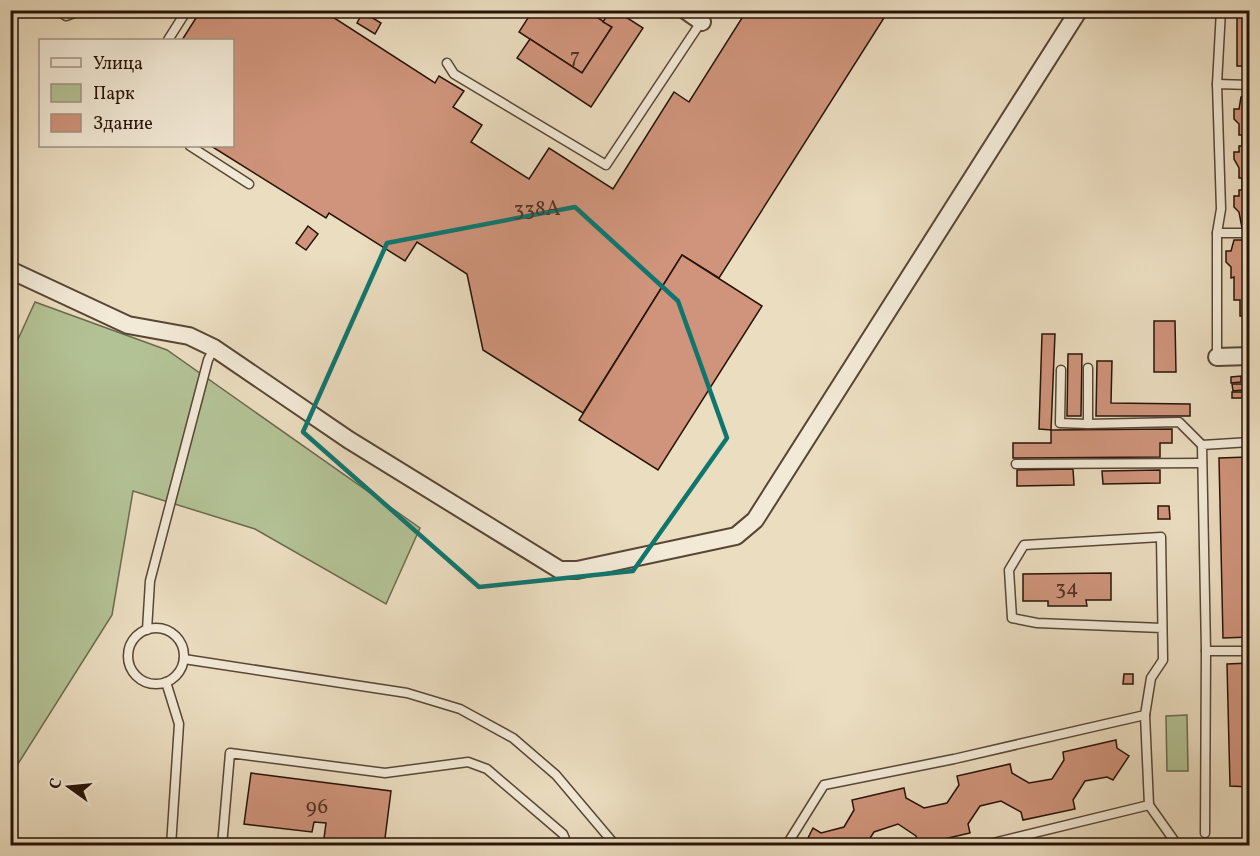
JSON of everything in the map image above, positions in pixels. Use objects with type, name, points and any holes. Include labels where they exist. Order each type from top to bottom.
[{"type":"street","points":[[685,10],[706,16]]},
{"type":"street","points":[[10,270],[128,325],[189,336],[214,348],[349,440],[560,570],[577,570],[736,536],[754,520],[1079,10]]},
{"type":"street","points":[[1217,357],[1250,356]]},
{"type":"lane","points":[[57,10],[66,16],[82,10]]},
{"type":"lane","points":[[169,39],[188,10]]},
{"type":"lane","points":[[1217,357],[1217,233],[1221,209],[1217,84],[1221,10]]},
{"type":"lane","points":[[447,63],[454,74],[606,165],[706,16]]},
{"type":"lane","points":[[1217,84],[1250,84]]},
{"type":"lane","points":[[192,147],[249,184]]},
{"type":"lane","points":[[1217,233],[1250,233]]},
{"type":"lane","points":[[147,630],[150,581],[208,360],[214,348]]},
{"type":"lane","points":[[1088,368],[1088,424]]},
{"type":"lane","points":[[1061,370],[1060,423],[1179,422],[1202,445],[1206,651],[1204,833]]},
{"type":"lane","points":[[1202,445],[1250,442]]},
{"type":"lane","points":[[1016,464],[1202,463]]},
{"type":"lane","points":[[1162,628],[1037,623],[1012,618],[1009,570],[1023,544],[1161,537],[1163,660],[1152,678],[1145,715],[1149,805],[1178,846]]},
{"type":"lane","points":[[147,630],[170,632],[180,643],[184,658],[178,673],[166,682],[150,684],[143,681],[136,676],[129,662],[130,646],[147,630]]},
{"type":"lane","points":[[1206,651],[1250,651]]},
{"type":"lane","points":[[184,658],[407,693],[460,709],[513,738],[556,775],[616,846]]},
{"type":"lane","points":[[166,682],[179,724],[171,846]]},
{"type":"lane","points":[[786,846],[824,785],[954,759],[1145,715]]},
{"type":"lane","points":[[222,846],[230,753],[385,773],[468,762],[487,770],[563,834],[568,846]]},
{"type":"lane","points":[[981,846],[1149,805]]},
{"type":"highlighted area","points":[[575,207],[678,301],[727,438],[633,571],[479,587],[303,432],[387,243]]},
{"type":"green space","points":[[35,302],[167,350],[420,528],[386,604],[255,529],[133,491],[112,615],[11,775],[10,357]]},
{"type":"green space","points":[[1187,715],[1188,771],[1167,771],[1166,716]]},
{"type":"building","points":[[201,10],[322,10],[435,83],[439,76],[464,91],[453,107],[482,125],[471,142],[529,179],[549,148],[613,189],[674,92],[689,102],[747,10],[889,10],[719,278],[682,255],[583,413],[483,350],[467,274],[417,242],[405,261],[329,213],[326,218],[213,147],[234,147],[234,39],[183,39]]},
{"type":"building","points":[[533,10],[586,10],[612,27],[582,73],[519,32]]},
{"type":"building","points":[[610,10],[615,10],[643,28],[591,107],[517,58],[530,39],[582,73],[612,27],[603,22]]},
{"type":"building","points":[[1237,10],[1250,10],[1250,66],[1237,66]]},
{"type":"building","points":[[363,12],[381,23],[375,34],[357,23]]},
{"type":"building","points":[[1241,97],[1250,97],[1250,228],[1242,228],[1239,212],[1234,207],[1234,196],[1239,196],[1239,190],[1242,190],[1242,178],[1239,178],[1239,168],[1234,159],[1234,152],[1239,152],[1239,146],[1242,146],[1239,124],[1234,119],[1234,109],[1239,109]]},
{"type":"building","points":[[308,226],[318,234],[306,250],[296,243]]},
{"type":"building","points":[[1234,240],[1250,240],[1250,316],[1240,316],[1240,300],[1234,300],[1234,277],[1231,278],[1231,267],[1226,262],[1226,251],[1231,251]]},
{"type":"building","points":[[682,255],[762,306],[658,470],[579,420]]},
{"type":"building","points":[[1154,321],[1175,321],[1176,372],[1154,372]]},
{"type":"building","points":[[1042,334],[1055,334],[1051,430],[1039,429]]},
{"type":"building","points":[[1068,354],[1082,354],[1081,416],[1067,416]]},
{"type":"building","points":[[1097,361],[1112,361],[1111,403],[1190,404],[1190,416],[1096,416]]},
{"type":"building","points":[[1241,376],[1241,382],[1231,383],[1231,377]]},
{"type":"building","points":[[1232,384],[1243,384],[1243,390],[1233,391]]},
{"type":"building","points":[[1232,392],[1243,392],[1242,398],[1232,398]]},
{"type":"building","points":[[1172,429],[1172,443],[1160,443],[1160,457],[1013,458],[1013,443],[1051,443],[1051,430]]},
{"type":"building","points":[[1248,457],[1250,637],[1223,638],[1219,458]]},
{"type":"building","points":[[1073,469],[1074,485],[1017,486],[1017,470]]},
{"type":"building","points":[[1160,470],[1160,483],[1103,484],[1102,471]]},
{"type":"building","points":[[1158,506],[1169,506],[1170,519],[1158,519]]},
{"type":"building","points":[[1111,573],[1111,600],[1086,600],[1087,606],[1048,606],[1048,601],[1023,601],[1023,574]]},
{"type":"building","points":[[1250,663],[1250,787],[1230,786],[1227,664]]},
{"type":"building","points":[[1124,674],[1133,674],[1133,684],[1123,684]]},
{"type":"building","points":[[1116,740],[1117,748],[1129,756],[1113,780],[1107,777],[1085,781],[1073,800],[1075,809],[1023,820],[1021,812],[1001,801],[980,806],[968,824],[970,833],[918,845],[916,836],[898,824],[874,832],[865,846],[804,846],[813,828],[821,833],[844,827],[854,810],[852,800],[904,788],[906,798],[924,808],[947,803],[959,785],[957,776],[1010,764],[1012,773],[1029,783],[1052,779],[1064,760],[1063,752]]},
{"type":"building","points":[[251,773],[391,791],[384,846],[323,846],[326,823],[314,822],[312,832],[244,824]]}]
